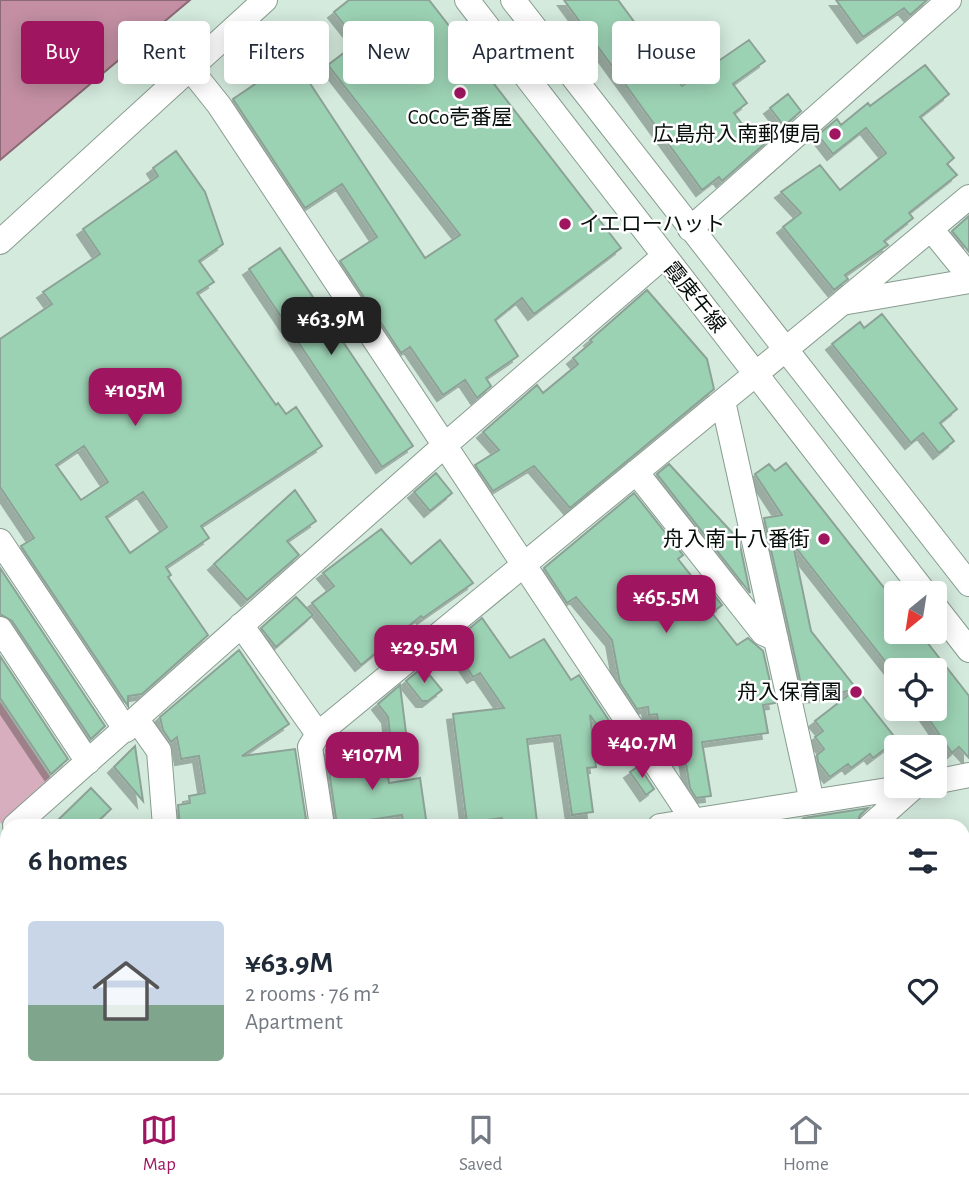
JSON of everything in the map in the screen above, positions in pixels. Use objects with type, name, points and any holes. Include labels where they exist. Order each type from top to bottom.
[{"type":"street","points":[[210,52],[265,0]]},
{"type":"street","name":"霞庚午線","points":[[467,0],[916,581]]},
{"type":"street","points":[[513,0],[969,584]]},
{"type":"street","points":[[690,229],[949,0]]},
{"type":"street","points":[[0,243],[176,84]]},
{"type":"street","points":[[202,84],[523,562],[692,819]]},
{"type":"street","points":[[321,819],[310,747],[318,734],[523,562],[969,197]]},
{"type":"street","points":[[842,303],[969,281],[966,272],[931,229]]},
{"type":"street","points":[[23,819],[445,445],[663,257]]},
{"type":"street","points":[[723,401],[812,802]]},
{"type":"street","points":[[636,472],[763,633],[776,639]]},
{"type":"street","points":[[0,541],[132,725],[159,751],[164,819]]},
{"type":"street","points":[[947,622],[969,650]]},
{"type":"street","points":[[241,625],[318,734]]},
{"type":"street","points":[[0,629],[88,762]]},
{"type":"street","points":[[947,779],[969,775]]},
{"type":"street","points":[[722,819],[884,791]]},
{"type":"street","points":[[878,819],[901,798]]},
{"type":"shaded area","points":[[0,0],[190,0],[165,21],[118,21],[118,61],[104,72],[104,21],[21,21],[21,84],[90,84],[0,160]]},
{"type":"shaded area","points":[[0,702],[54,783],[13,819],[0,819]]},
{"type":"building","points":[[349,0],[429,0],[448,25],[448,84],[494,84],[621,248],[534,314],[522,298],[495,320],[518,356],[486,378],[491,386],[477,398],[465,380],[443,395],[410,347],[401,353],[340,261],[377,237],[342,184],[305,208],[233,99],[255,84],[310,84],[425,258],[460,235],[329,66],[343,54],[343,84],[434,84],[434,21],[343,21],[343,23],[334,12]]},
{"type":"building","points":[[564,0],[618,0],[634,21],[612,21],[612,66],[598,47],[598,21],[579,21]]},
{"type":"building","points":[[836,0],[927,0],[910,15],[904,8],[863,37]]},
{"type":"building","points":[[749,40],[765,61],[733,84],[747,103],[734,113],[753,139],[764,131],[770,139],[722,181],[719,177],[702,190],[625,84],[720,84],[720,60]]},
{"type":"building","points":[[925,65],[949,94],[920,117],[954,158],[947,164],[957,175],[909,213],[913,218],[884,241],[888,245],[845,275],[848,279],[834,290],[783,227],[801,213],[781,192],[820,165],[840,190],[886,153],[866,128],[833,154],[818,135],[837,119],[841,125],[868,103],[870,106]]},
{"type":"building","points":[[788,94],[801,111],[784,126],[770,108]]},
{"type":"building","points":[[176,151],[205,192],[223,244],[199,261],[214,282],[197,293],[276,405],[278,403],[286,414],[296,407],[322,446],[201,526],[209,538],[166,567],[171,575],[168,577],[208,635],[142,694],[128,696],[128,706],[21,546],[34,538],[0,487],[0,339],[52,304],[43,292],[100,254],[83,229],[158,176],[153,168]],"holes":[[[84,446],[108,482],[81,500],[56,465]],[[143,492],[167,527],[130,553],[106,517]]]},
{"type":"building","points":[[969,216],[969,252],[952,231]]},
{"type":"building","points":[[280,248],[413,446],[382,467],[249,269]]},
{"type":"building","points":[[647,290],[707,359],[714,389],[570,508],[534,466],[493,491],[475,465],[499,450],[483,432],[537,385],[543,393],[578,364],[573,358]]},
{"type":"building","points":[[882,314],[957,409],[940,423],[954,441],[939,453],[923,433],[911,443],[832,344],[860,322],[864,328]]},
{"type":"building","points":[[786,463],[884,588],[884,644],[928,644],[939,658],[884,660],[793,544],[811,631],[893,735],[884,735],[884,750],[873,758],[870,754],[851,768],[848,764],[830,777],[818,762],[817,755],[824,749],[815,737],[823,731],[815,721],[855,690],[804,698],[764,518],[782,515],[755,474],[769,464],[775,471]]},
{"type":"building","points":[[669,464],[739,540],[750,593],[657,474]]},
{"type":"building","points":[[436,473],[452,493],[430,511],[414,492]]},
{"type":"building","points":[[295,490],[316,521],[287,541],[299,555],[247,600],[214,564]]},
{"type":"building","points":[[634,493],[683,555],[678,559],[705,593],[710,590],[722,605],[712,613],[737,645],[748,638],[763,651],[775,703],[763,705],[768,733],[702,742],[711,796],[696,798],[690,788],[682,739],[661,743],[657,714],[649,715],[648,707],[637,709],[620,683],[612,640],[576,597],[567,603],[544,568]]},
{"type":"building","points":[[381,529],[411,564],[440,540],[473,583],[423,618],[421,616],[361,665],[312,603],[334,586],[323,573]]},
{"type":"building","points":[[0,568],[105,726],[91,739],[12,621],[0,614]]},
{"type":"building","points":[[296,597],[313,615],[276,647],[261,628]]},
{"type":"building","points":[[482,618],[510,658],[544,639],[571,680],[579,675],[610,722],[614,749],[590,715],[596,767],[587,768],[593,812],[572,815],[560,735],[527,739],[537,819],[466,819],[453,714],[504,708],[480,673],[473,677],[451,644]]},
{"type":"building","points":[[239,650],[289,724],[242,756],[295,749],[306,819],[179,819],[178,805],[190,803],[189,796],[205,793],[199,756],[181,759],[177,737],[171,742],[163,730],[160,717]]},
{"type":"building","points":[[0,656],[68,759],[51,774],[0,698]]},
{"type":"building","points":[[423,667],[442,690],[428,701],[422,701],[406,681]]},
{"type":"building","points":[[947,668],[969,696],[969,758],[959,747],[952,753],[947,746],[947,735],[940,735],[930,721],[947,721]]},
{"type":"building","points":[[400,685],[407,741],[391,743],[388,717],[378,704]]},
{"type":"building","points":[[344,745],[345,757],[355,756],[357,766],[386,762],[389,783],[420,778],[426,819],[403,819],[402,815],[376,819],[336,819],[326,750]]},
{"type":"building","points":[[135,746],[143,801],[114,767]]},
{"type":"building","points":[[639,766],[654,789],[646,795],[630,772]]},
{"type":"building","points":[[91,788],[111,809],[100,819],[59,819]]},
{"type":"building","points":[[868,808],[859,819],[804,818]]},
{"type":"place","name":"CoCo壱番屋","points":[[460,93]]},
{"type":"place","name":"広島舟入南郵便局","points":[[835,134]]},
{"type":"place","name":"イエローハット","points":[[565,224]]},
{"type":"place","name":"舟入南十八番街","points":[[824,539]]},
{"type":"place","name":"舟入保育園","points":[[856,692]]}]
